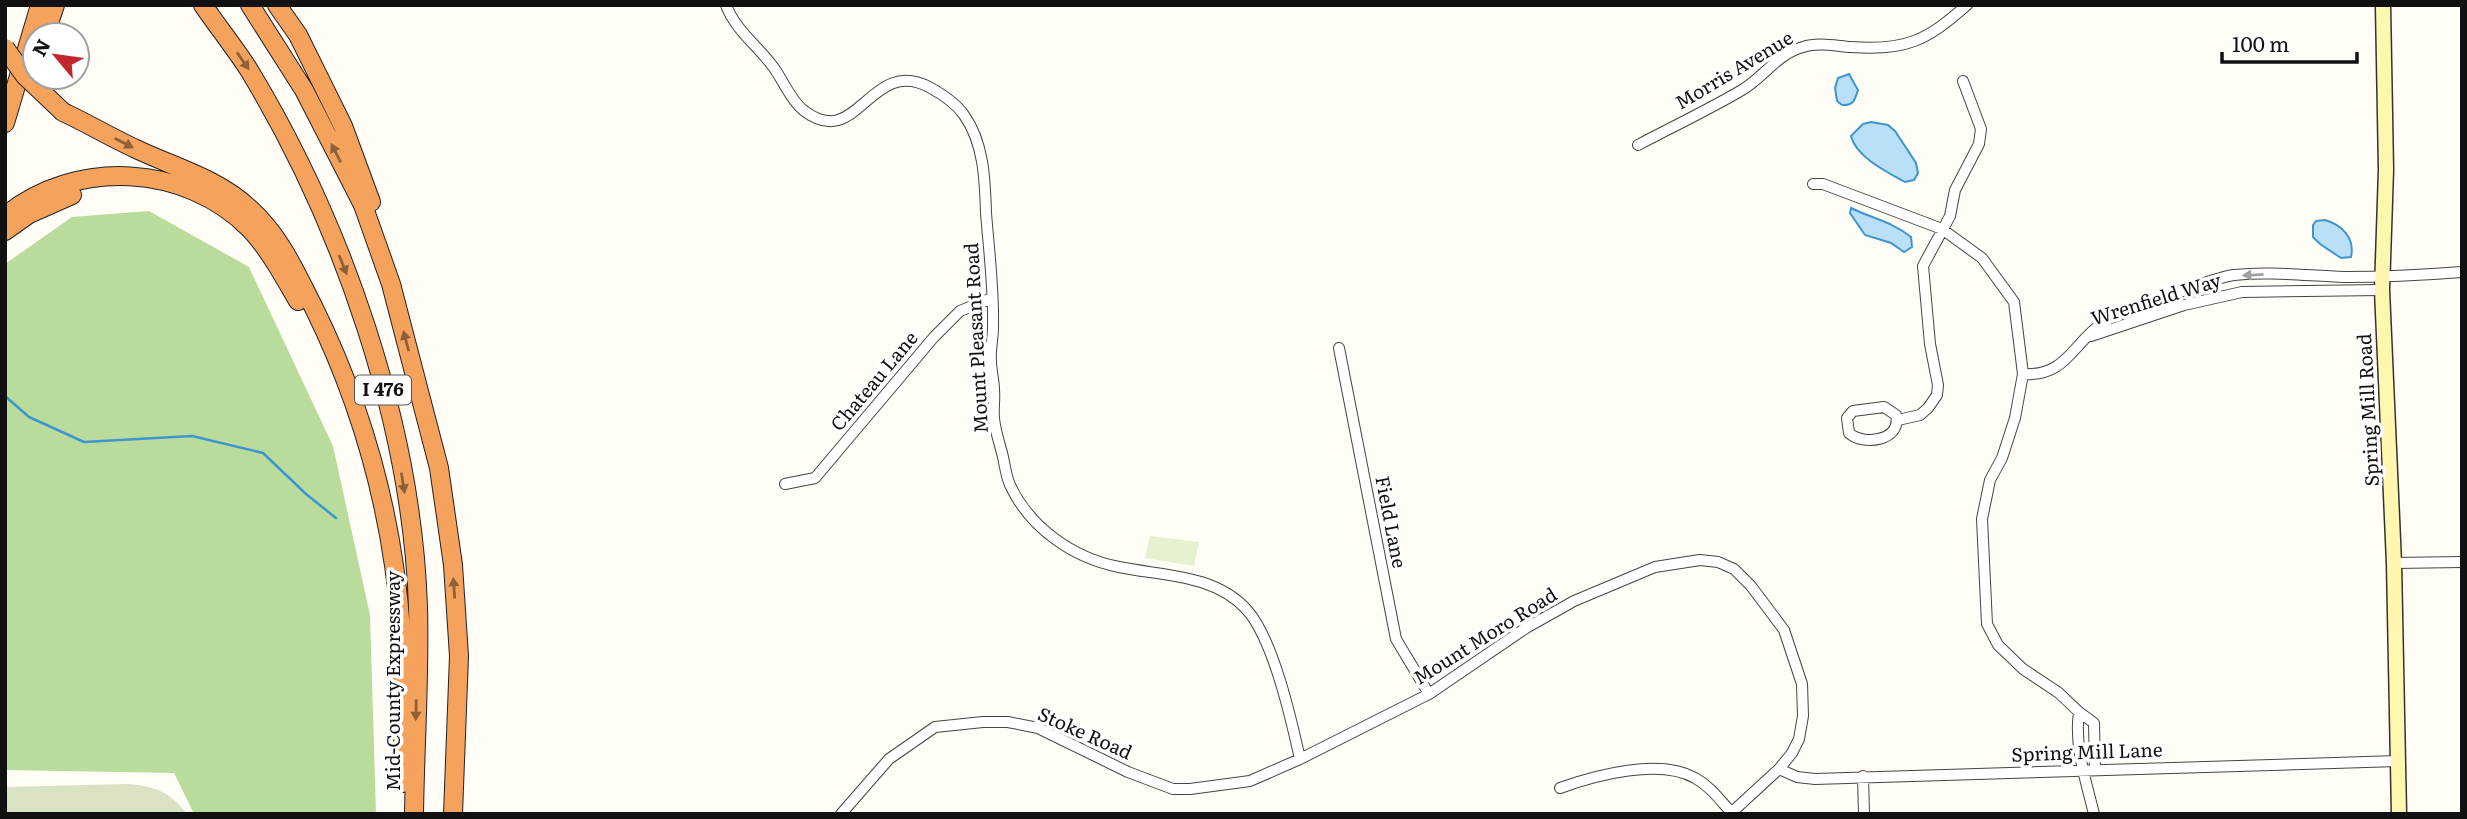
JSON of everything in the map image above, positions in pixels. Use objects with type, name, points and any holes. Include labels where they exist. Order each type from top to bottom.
[{"type":"highway","points":[[5,123],[40,5]]},
{"type":"highway","name":"Mid-County Expressway","points":[[203,5],[248,68],[297,156],[358,303],[380,376],[399,456],[410,523],[418,606],[414,814]]},
{"type":"highway","name":"I 476","points":[[250,5],[304,90],[357,194],[391,284],[439,468],[453,565],[459,656],[453,814]]},
{"type":"highway","points":[[277,5],[298,35],[343,126],[369,195],[391,284]]},
{"type":"highway","points":[[5,48],[25,76],[63,112],[214,184],[249,208],[280,242],[320,320],[350,391],[374,465],[390,538],[401,632],[404,814]]},
{"type":"highway","points":[[5,129],[21,91]]},
{"type":"highway","points":[[5,216],[37,195],[71,183],[100,176],[129,175],[160,180],[208,198],[231,212],[251,230],[303,309],[352,424],[383,526],[390,538]]},
{"type":"highway","points":[[5,231],[29,214],[60,198],[83,191],[133,186],[178,194],[202,203],[248,234],[272,259]]},
{"type":"main road","name":"Spring Mill Road","points":[[2383,5],[2386,170],[2382,283],[2394,563],[2399,814]]},
{"type":"street","name":"Mount Pleasant Road","points":[[726,5],[734,21],[774,67],[801,108],[813,116],[828,121],[839,120],[856,110],[888,83],[907,79],[939,93],[964,114],[976,135],[984,173],[992,298],[990,359],[994,418],[1008,482],[1021,504],[1042,529],[1082,555],[1116,567],[1193,580],[1231,596],[1244,606],[1260,629],[1269,649],[1300,759]]},
{"type":"street","name":"Morris Avenue","points":[[1637,145],[1745,88],[1776,61],[1796,49],[1814,45],[1894,48],[1919,40],[1948,22],[1968,5]]},
{"type":"street","points":[[1898,420],[1920,415],[1937,395],[1923,266],[1950,216],[1955,190],[1979,144],[1981,129],[1963,81]]},
{"type":"street","points":[[1813,184],[1823,184],[1942,229],[1982,258],[2014,302],[2023,374],[2015,418],[2002,458],[1990,480],[1982,519],[1987,624],[1998,645],[2023,669],[2059,693],[2094,723],[2095,769]]},
{"type":"street","points":[[2382,283],[2462,272]]},
{"type":"street","points":[[2306,274],[2307,291]]},
{"type":"street","name":"Wrenfield Way","points":[[2023,374],[2045,373],[2076,350],[2084,339],[2105,321],[2231,276],[2306,274],[2342,276],[2382,283]]},
{"type":"street","points":[[2342,276],[2342,290]]},
{"type":"street","name":"Wrenfield Way","points":[[2084,339],[2185,304],[2242,292],[2342,290],[2382,283]]},
{"type":"street","name":"Chateau Lane","points":[[785,484],[816,478],[934,337],[960,311],[992,298]]},
{"type":"street","name":"Field Lane","points":[[1339,348],[1396,639],[1429,694]]},
{"type":"street","points":[[1884,407],[1893,411],[1898,420],[1896,430],[1888,437],[1862,439],[1849,433],[1846,424],[1853,411],[1884,407]]},
{"type":"street","name":"Mount Moro Road","points":[[1300,759],[1429,694],[1527,628],[1583,596],[1655,567],[1687,561],[1718,562],[1734,569],[1751,586],[1784,630],[1802,684],[1803,716],[1799,739],[1792,753],[1779,769],[1730,813]]},
{"type":"street","points":[[2394,563],[2462,562]]},
{"type":"street","points":[[2079,712],[2078,738],[2094,814]]},
{"type":"street","name":"Stoke Road","points":[[841,814],[889,759],[935,727],[1008,722],[1038,728],[1128,772],[1173,789],[1250,781],[1300,759]]},
{"type":"street","name":"Spring Mill Lane","points":[[1779,769],[1806,778],[2398,761]]},
{"type":"street","points":[[1560,788],[1604,775],[1655,768],[1670,769],[1697,778],[1712,790],[1730,813]]},
{"type":"street","points":[[1863,776],[1864,814]]},
{"type":"green space","points":[[149,211],[249,267],[333,446],[370,615],[376,814],[194,814],[174,773],[5,770],[5,264],[72,217]]},
{"type":"green space","points":[[1150,536],[1199,542],[1194,566],[1145,558]]},
{"type":"green space","points":[[126,784],[161,791],[175,800],[187,814],[5,814],[5,787]]},
{"type":"water","points":[[1849,74],[1858,90],[1852,103],[1842,105],[1837,101],[1835,88],[1838,78]]},
{"type":"water","points":[[1871,122],[1888,125],[1895,131],[1916,163],[1918,173],[1914,180],[1905,182],[1873,163],[1859,151],[1851,136],[1863,124]]},
{"type":"water","points":[[1851,208],[1904,232],[1911,237],[1912,247],[1904,252],[1891,243],[1865,235],[1850,213]]},
{"type":"water","points":[[2325,220],[2337,225],[2346,234],[2351,244],[2351,257],[2341,258],[2313,237],[2313,225],[2316,221]]},
{"type":"waterway","points":[[5,396],[29,417],[84,442],[192,436],[263,453],[336,518]]}]
